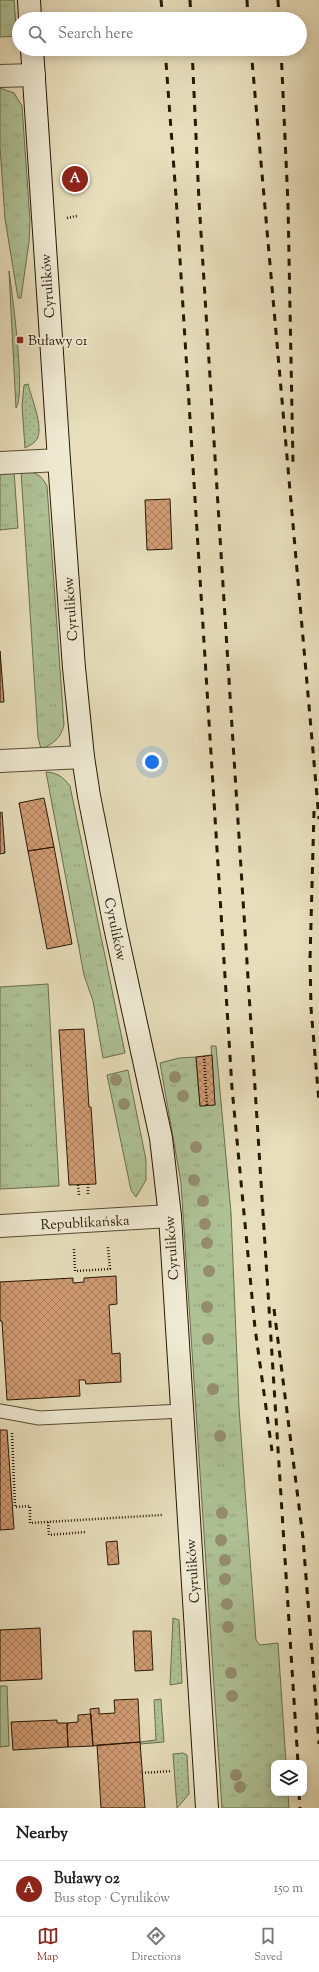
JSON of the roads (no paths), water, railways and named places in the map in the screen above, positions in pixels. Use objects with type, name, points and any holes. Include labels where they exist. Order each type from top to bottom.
[{"type":"main road","points":[[29,0],[30,12]]},
{"type":"main road","name":"Cyrulików","points":[[33,56],[59,460],[74,668],[83,758],[115,927],[161,1138],[170,1216],[207,1808]]},
{"type":"main road","points":[[0,76],[34,75]]},
{"type":"main road","points":[[0,463],[59,460]]},
{"type":"main road","points":[[0,761],[83,758]]},
{"type":"main road","name":"Republikańska","points":[[0,1226],[170,1216]]},
{"type":"lane","points":[[0,1411],[39,1418],[182,1411]]},
{"type":"railway","points":[[161,0],[162,12]]},
{"type":"railway","points":[[190,0],[191,12]]},
{"type":"railway","points":[[247,0],[248,12]]},
{"type":"railway","points":[[278,0],[279,12]]},
{"type":"railway","points":[[166,56],[176,196],[232,1088],[255,1328],[272,1451]]},
{"type":"railway","points":[[192,56],[199,201],[298,1760]]},
{"type":"railway","points":[[252,56],[319,819]]},
{"type":"railway","points":[[281,56],[288,204],[293,463]]},
{"type":"railway","points":[[314,811],[310,960],[311,1008],[319,1102]]},
{"type":"railway","points":[[274,1309],[303,1538],[319,1744]]},
{"type":"railway","points":[[299,1796],[300,1808]]},
{"type":"place","name":"Buławy 02","points":[[75,179]]},
{"type":"place","name":"Buławy 01","points":[[20,340]]}]
